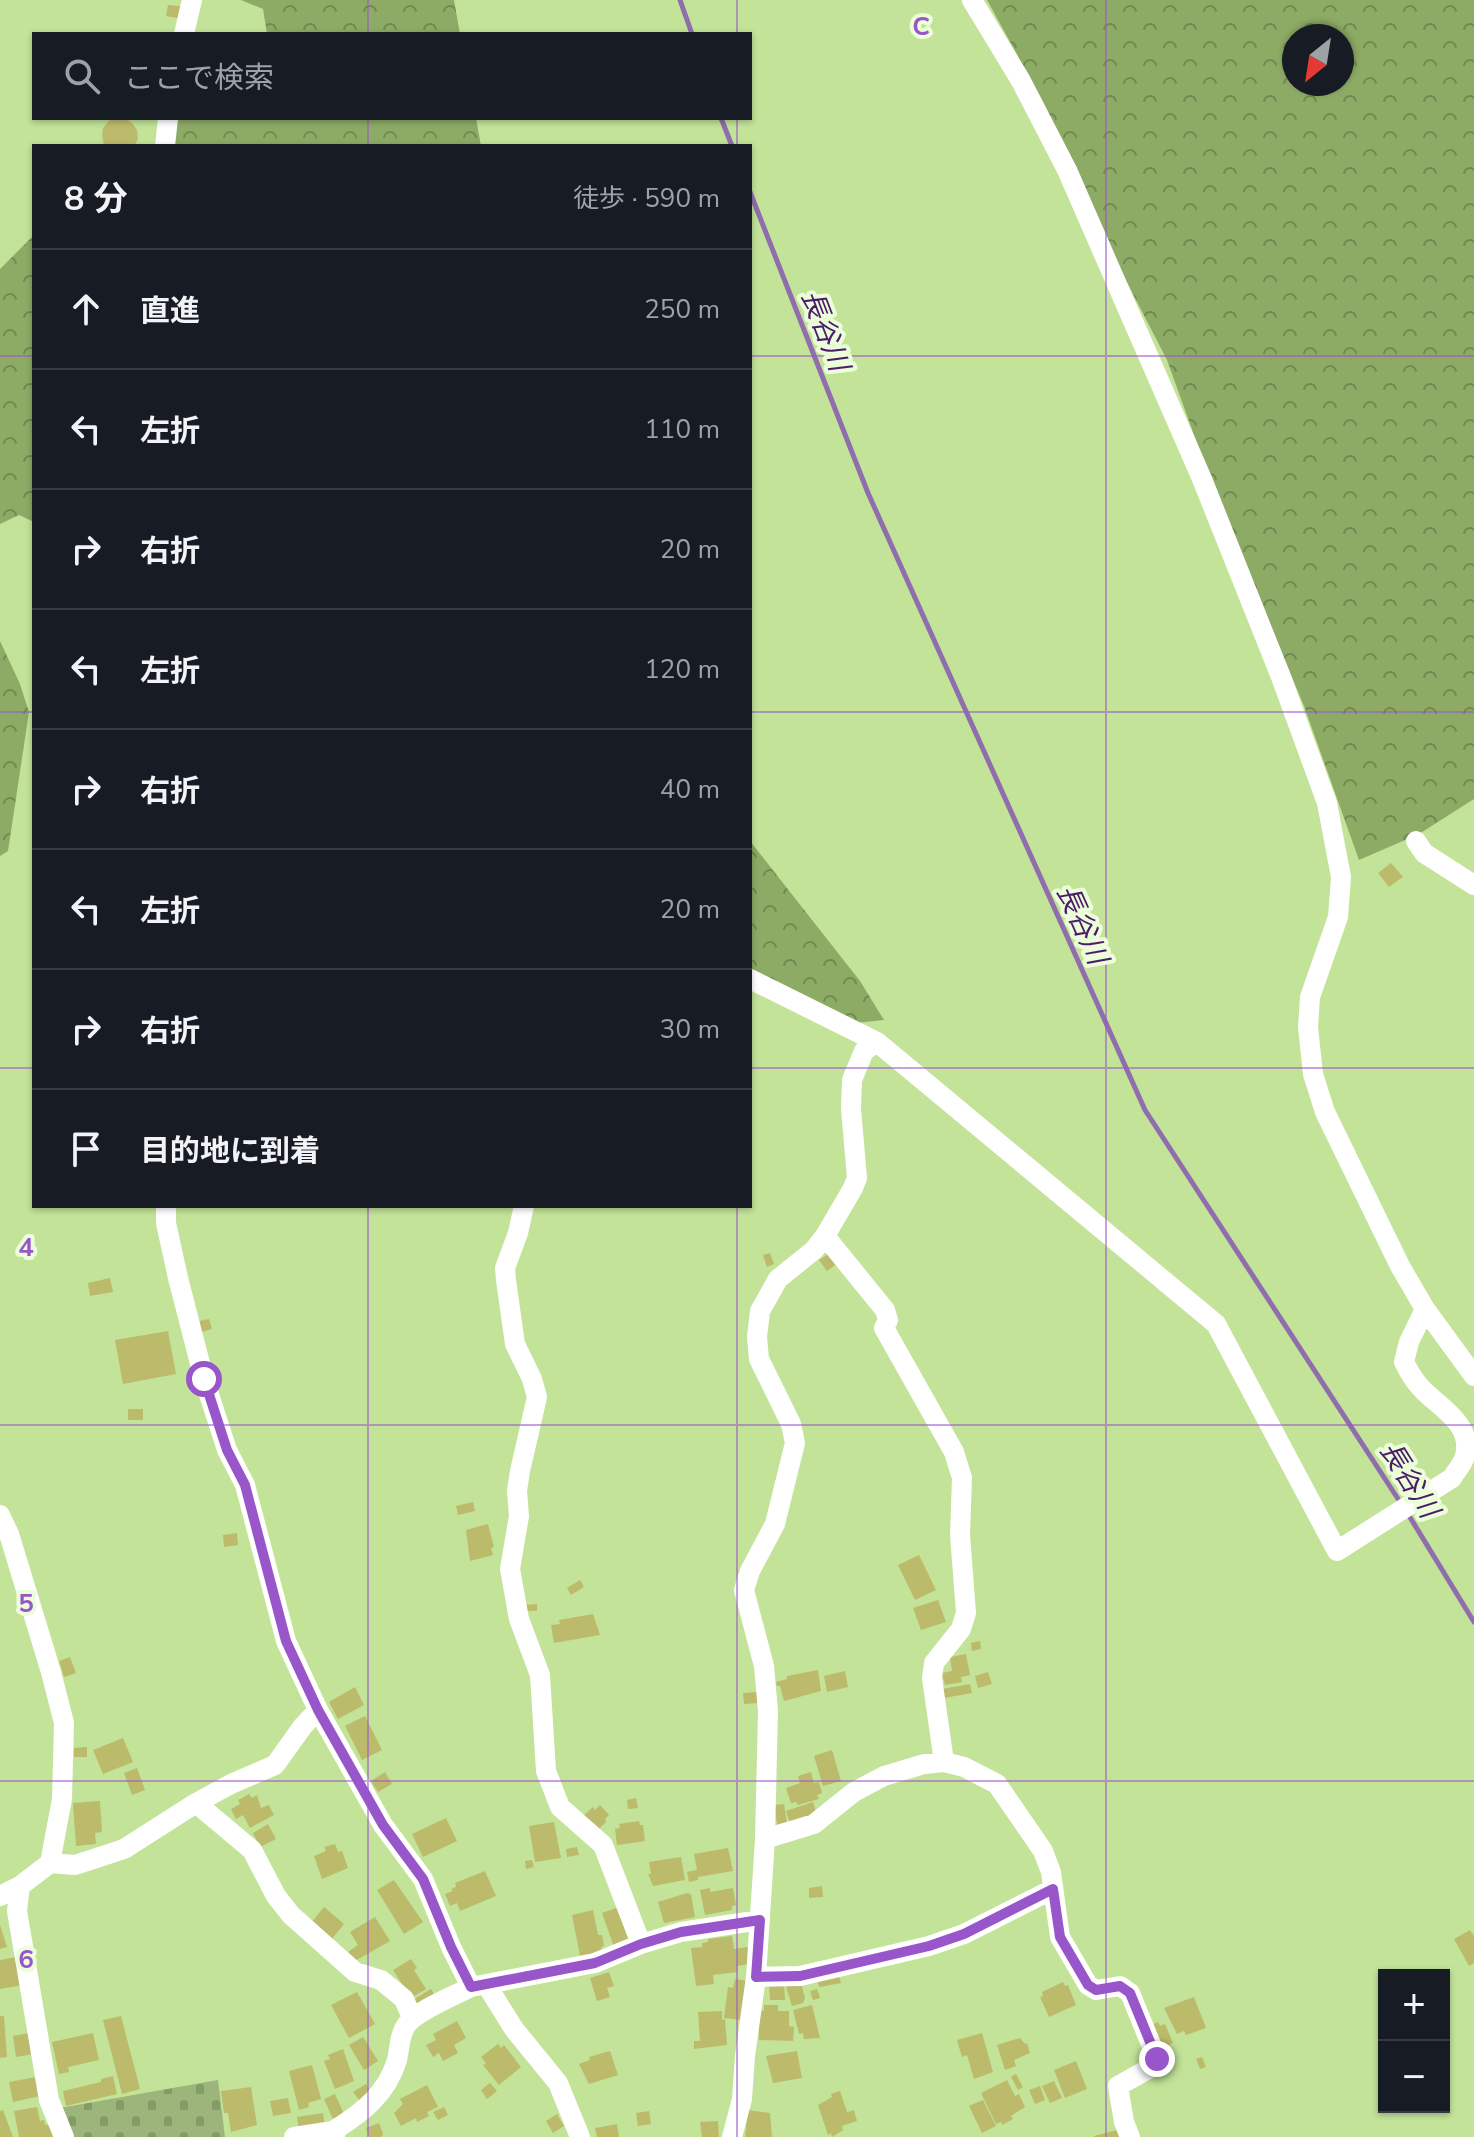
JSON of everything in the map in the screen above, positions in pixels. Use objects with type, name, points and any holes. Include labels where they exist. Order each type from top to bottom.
[{"type":"street","points":[[184,32],[192,0]]},
{"type":"street","points":[[972,0],[1021,81],[1067,170],[1207,492],[1271,651],[1327,803],[1341,877],[1341,896],[1332,937],[1310,997],[1308,1027],[1313,1074],[1325,1112],[1400,1266],[1425,1309],[1474,1376]]},
{"type":"street","points":[[165,144],[168,120]]},
{"type":"street","points":[[1416,841],[1424,853],[1474,885]]},
{"type":"street","points":[[752,980],[877,1042],[1216,1324],[1337,1551],[1452,1478],[1465,1460],[1467,1444],[1458,1421],[1423,1391],[1404,1362],[1409,1342],[1425,1309]]},
{"type":"street","points":[[732,2137],[742,2099],[756,1977],[765,1839],[768,1711],[764,1666],[744,1590],[750,1571],[775,1524],[795,1443],[791,1424],[759,1359],[757,1337],[760,1311],[778,1279],[814,1250],[825,1236],[857,1178],[851,1109],[852,1080],[864,1051],[877,1042]]},
{"type":"street","points":[[166,1208],[175,1265],[204,1379],[227,1450],[245,1485],[286,1641],[318,1710],[383,1825],[423,1879],[451,1947],[558,2083],[580,2137]]},
{"type":"street","points":[[524,1208],[505,1268],[515,1344],[537,1397],[518,1481],[519,1516],[510,1569],[519,1619],[540,1675],[546,1771],[550,1785],[560,1807],[603,1845],[641,1944]]},
{"type":"street","points":[[825,1236],[885,1310],[888,1320],[884,1328],[954,1452],[962,1478],[960,1535],[966,1613],[961,1629],[934,1663],[932,1678],[944,1762]]},
{"type":"street","points":[[0,1515],[9,1534],[64,1723],[62,1799],[50,1863],[20,1886],[0,1896]]},
{"type":"street","points":[[50,1863],[75,1865],[124,1849],[196,1803],[275,1765],[318,1710]]},
{"type":"street","points":[[765,1839],[814,1824],[854,1792],[884,1776],[924,1764],[944,1762],[964,1767],[997,1784],[1043,1851],[1051,1872],[1060,1937],[1088,1985],[1096,1990],[1120,1986],[1130,1993],[1157,2059],[1150,2068],[1118,2086],[1124,2122],[1130,2137]]},
{"type":"street","points":[[196,1803],[252,1850],[276,1896],[291,1915],[355,1972],[381,1980],[404,1999],[412,2018]]},
{"type":"street","points":[[20,1886],[17,1911],[46,2085],[64,2137]]},
{"type":"street","points":[[756,1977],[800,1976],[929,1946],[964,1934],[1053,1889]]},
{"type":"street","points":[[294,2137],[334,2134],[357,2117],[377,2098],[390,2079],[398,2058],[401,2037],[412,2018],[478,1985],[595,1963],[681,1932],[760,1920]]},
{"type":"green space","points":[[241,0],[454,0],[460,32],[267,32],[263,9]]},
{"type":"green space","points":[[987,0],[1474,0],[1474,799],[1419,834],[1359,860],[1304,706],[1212,485],[1167,360],[1117,263],[1041,98]]},
{"type":"green space","points":[[178,120],[476,120],[481,144],[173,144]]},
{"type":"green space","points":[[32,237],[32,521],[19,515],[0,524],[0,269]]},
{"type":"green space","points":[[0,641],[29,712],[8,851],[0,856]]},
{"type":"green space","points":[[752,844],[860,981],[884,1020],[855,1023],[752,969]]},
{"type":"green space","points":[[218,2080],[225,2137],[71,2137],[60,2108]]},
{"type":"building","points":[[168,5],[180,6],[178,18],[166,16]]},
{"type":"building","points":[[128,120],[132,123],[137,130],[135,144],[104,144],[103,128],[109,121]]},
{"type":"building","points":[[1391,863],[1403,877],[1389,887],[1378,873]]},
{"type":"building","points":[[831,1252],[838,1263],[827,1271],[819,1260]]},
{"type":"building","points":[[770,1253],[774,1264],[767,1267],[763,1255]]},
{"type":"building","points":[[110,1278],[113,1292],[90,1296],[88,1283]]},
{"type":"building","points":[[209,1319],[212,1329],[201,1332],[199,1321]]},
{"type":"building","points":[[168,1331],[176,1374],[123,1384],[115,1340]]},
{"type":"building","points":[[128,1409],[143,1409],[143,1420],[128,1420]]},
{"type":"building","points":[[473,1502],[475,1511],[458,1515],[456,1506]]},
{"type":"building","points":[[488,1524],[493,1555],[470,1561],[466,1530]]},
{"type":"building","points":[[237,1533],[238,1545],[224,1547],[223,1535]]},
{"type":"building","points":[[919,1555],[936,1590],[915,1600],[898,1565]]},
{"type":"building","points":[[580,1580],[584,1587],[571,1595],[567,1588]]},
{"type":"building","points":[[938,1600],[946,1622],[921,1630],[913,1608]]},
{"type":"building","points":[[537,1604],[537,1611],[525,1611],[525,1605]]},
{"type":"building","points":[[593,1614],[600,1635],[554,1643],[551,1625],[560,1624],[559,1620]]},
{"type":"building","points":[[980,1641],[981,1649],[972,1651],[971,1643]]},
{"type":"building","points":[[966,1654],[970,1675],[961,1677],[962,1682],[945,1685],[942,1673],[952,1671],[950,1657]]},
{"type":"building","points":[[70,1657],[76,1673],[64,1677],[59,1661]]},
{"type":"building","points":[[818,1670],[821,1691],[784,1701],[776,1682],[787,1679],[787,1676]]},
{"type":"building","points":[[845,1671],[848,1687],[827,1692],[824,1676]]},
{"type":"building","points":[[988,1672],[992,1684],[978,1688],[975,1676]]},
{"type":"building","points":[[970,1684],[972,1693],[944,1698],[942,1689]]},
{"type":"building","points":[[355,1687],[364,1705],[338,1719],[329,1702]]},
{"type":"building","points":[[757,1692],[758,1703],[744,1704],[743,1693]]},
{"type":"building","points":[[365,1716],[382,1750],[362,1760],[345,1726]]},
{"type":"building","points":[[123,1738],[133,1762],[103,1774],[93,1750]]},
{"type":"building","points":[[87,1747],[87,1757],[74,1757],[74,1748]]},
{"type":"building","points":[[832,1750],[841,1781],[823,1786],[814,1756]]},
{"type":"building","points":[[137,1768],[145,1790],[132,1795],[124,1773]]},
{"type":"building","points":[[385,1772],[392,1784],[378,1792],[371,1781]]},
{"type":"building","points":[[811,1772],[814,1783],[819,1782],[822,1793],[817,1795],[819,1799],[798,1805],[791,1803],[786,1788],[800,1783],[798,1776]]},
{"type":"building","points":[[249,1794],[252,1798],[257,1795],[261,1808],[269,1805],[274,1815],[250,1828],[243,1815],[236,1819],[231,1809],[240,1804],[238,1800]]},
{"type":"building","points":[[636,1798],[638,1808],[628,1809],[627,1800]]},
{"type":"building","points":[[100,1801],[102,1832],[95,1833],[96,1844],[76,1846],[73,1803]]},
{"type":"building","points":[[813,1802],[816,1813],[790,1824],[786,1811]]},
{"type":"building","points":[[784,1804],[787,1823],[777,1824],[774,1805]]},
{"type":"building","points":[[600,1805],[609,1815],[596,1832],[582,1817]]},
{"type":"building","points":[[446,1818],[457,1841],[423,1857],[412,1834]]},
{"type":"building","points":[[639,1821],[643,1825],[645,1841],[617,1845],[615,1829],[620,1828],[619,1824]]},
{"type":"building","points":[[554,1822],[561,1858],[535,1862],[529,1826]]},
{"type":"building","points":[[268,1824],[276,1839],[260,1847],[253,1833]]},
{"type":"building","points":[[335,1844],[338,1852],[342,1851],[348,1868],[322,1879],[314,1856],[326,1851],[324,1847]]},
{"type":"building","points":[[577,1847],[579,1855],[567,1857],[566,1849]]},
{"type":"building","points":[[728,1848],[733,1871],[698,1877],[698,1880],[689,1882],[687,1872],[697,1870],[694,1854]]},
{"type":"building","points":[[681,1857],[685,1880],[653,1886],[648,1874],[651,1874],[649,1862]]},
{"type":"building","points":[[532,1860],[534,1867],[526,1869],[525,1861]]},
{"type":"building","points":[[485,1871],[496,1896],[460,1911],[457,1903],[450,1906],[445,1894],[453,1891],[451,1889],[456,1887],[455,1883]]},
{"type":"building","points":[[394,1880],[423,1922],[404,1934],[377,1890]]},
{"type":"building","points":[[822,1886],[823,1897],[809,1898],[809,1888]]},
{"type":"building","points":[[710,1888],[710,1892],[733,1888],[736,1905],[732,1906],[732,1910],[705,1915],[700,1890]]},
{"type":"building","points":[[691,1894],[695,1917],[664,1923],[658,1902]]},
{"type":"building","points":[[324,1907],[344,1924],[331,1940],[311,1923]]},
{"type":"building","points":[[619,1907],[631,1942],[614,1947],[602,1913]]},
{"type":"building","points":[[593,1910],[598,1935],[602,1935],[604,1946],[601,1947],[602,1951],[580,1956],[572,1915]]},
{"type":"building","points":[[375,1917],[390,1941],[353,1962],[348,1952],[358,1945],[350,1932]]},
{"type":"building","points":[[0,1925],[7,1947],[0,1949]]},
{"type":"building","points":[[1470,1930],[1474,1936],[1474,1963],[1469,1966],[1454,1939]]},
{"type":"building","points":[[732,1936],[734,1949],[748,1947],[749,1964],[737,1966],[738,1972],[713,1975],[714,1984],[696,1986],[691,1948],[702,1947],[708,1939]]},
{"type":"building","points":[[17,1957],[23,1985],[0,1989],[0,1960]]},
{"type":"building","points":[[411,1959],[426,1989],[411,1998],[393,1970]]},
{"type":"building","points":[[609,1972],[614,1986],[607,1988],[610,1997],[597,2001],[590,1978]]},
{"type":"building","points":[[838,1973],[841,1983],[819,1987],[817,1978]]},
{"type":"building","points":[[735,1979],[749,1981],[743,2020],[724,2018],[728,1987],[733,1988]]},
{"type":"building","points":[[800,1979],[805,1998],[803,2003],[792,2006],[785,1983]]},
{"type":"building","points":[[1063,1982],[1065,1986],[1068,1985],[1076,2005],[1049,2017],[1040,1997],[1043,1996],[1042,1992]]},
{"type":"building","points":[[769,1984],[784,1984],[785,2000],[770,2000]]},
{"type":"building","points":[[431,1989],[437,1999],[417,2011],[411,2001]]},
{"type":"building","points":[[817,1989],[820,1998],[813,2000],[810,1991]]},
{"type":"building","points":[[357,1992],[375,2024],[349,2038],[331,2005]]},
{"type":"building","points":[[1194,1997],[1206,2028],[1186,2035],[1184,2031],[1177,2034],[1164,2008]]},
{"type":"building","points":[[764,2005],[778,2005],[778,2011],[789,2011],[789,2026],[794,2027],[793,2041],[759,2040],[759,2010],[764,2011]]},
{"type":"building","points":[[812,2005],[820,2038],[804,2039],[803,2033],[799,2034],[793,2010]]},
{"type":"building","points":[[722,2011],[727,2045],[694,2049],[694,2041],[700,2041],[698,2012]]},
{"type":"building","points":[[0,2016],[4,2016],[7,2057],[0,2058]]},
{"type":"building","points":[[121,2016],[140,2089],[122,2094],[103,2020]]},
{"type":"building","points":[[457,2021],[466,2038],[454,2045],[458,2053],[443,2061],[439,2053],[433,2057],[426,2045],[436,2040],[433,2034]]},
{"type":"building","points":[[1158,2022],[1160,2026],[1165,2024],[1173,2043],[1161,2048],[1151,2025]]},
{"type":"building","points":[[29,2033],[33,2054],[16,2057],[13,2036]]},
{"type":"building","points":[[93,2033],[99,2060],[68,2067],[69,2072],[59,2074],[52,2042]]},
{"type":"building","points":[[982,2033],[993,2072],[974,2079],[967,2055],[962,2057],[957,2040]]},
{"type":"building","points":[[363,2037],[378,2061],[364,2070],[349,2045]]},
{"type":"building","points":[[1020,2038],[1027,2043],[1030,2053],[1014,2060],[1016,2066],[1005,2070],[997,2045]]},
{"type":"building","points":[[498,2044],[501,2048],[504,2045],[521,2067],[499,2085],[483,2065],[486,2063],[481,2057]]},
{"type":"building","points":[[343,2049],[354,2081],[335,2089],[324,2061],[330,2059],[328,2055]]},
{"type":"building","points":[[610,2051],[618,2075],[589,2084],[579,2064],[590,2060],[589,2057]]},
{"type":"building","points":[[797,2051],[802,2078],[773,2083],[766,2056]]},
{"type":"building","points":[[1202,2057],[1206,2067],[1200,2069],[1196,2059]]},
{"type":"building","points":[[1076,2061],[1087,2089],[1065,2098],[1054,2070]]},
{"type":"building","points":[[312,2065],[321,2099],[299,2110],[289,2071]]},
{"type":"building","points":[[1016,2074],[1023,2087],[1018,2090],[1011,2077]]},
{"type":"building","points":[[113,2076],[117,2094],[66,2106],[63,2091]]},
{"type":"building","points":[[36,2077],[40,2096],[13,2102],[9,2082]]},
{"type":"building","points":[[1007,2080],[1025,2107],[1011,2116],[1013,2119],[1002,2125],[1001,2122],[996,2124],[981,2093]]},
{"type":"building","points":[[1054,2081],[1062,2098],[1050,2103],[1042,2086]]},
{"type":"building","points":[[490,2083],[497,2091],[487,2099],[481,2090]]},
{"type":"building","points":[[366,2084],[372,2094],[360,2101],[353,2092]]},
{"type":"building","points":[[427,2085],[438,2107],[427,2112],[429,2116],[417,2122],[416,2118],[401,2126],[394,2113],[403,2104],[400,2099]]},
{"type":"building","points":[[1040,2086],[1045,2100],[1035,2104],[1029,2090]]},
{"type":"building","points":[[251,2087],[257,2125],[231,2132],[221,2091]]},
{"type":"building","points":[[840,2091],[847,2112],[854,2110],[857,2121],[842,2126],[843,2130],[832,2137],[831,2133],[828,2135],[818,2105]]},
{"type":"building","points":[[335,2094],[344,2114],[333,2119],[324,2099]]},
{"type":"building","points":[[288,2098],[291,2113],[273,2116],[270,2101]]},
{"type":"building","points":[[983,2100],[996,2126],[982,2133],[969,2106]]},
{"type":"building","points":[[37,2107],[40,2121],[44,2120],[45,2125],[51,2124],[53,2137],[19,2137],[14,2111]]},
{"type":"building","points":[[444,2107],[448,2115],[438,2120],[433,2112]]},
{"type":"building","points":[[3,2110],[13,2137],[0,2137],[0,2111]]},
{"type":"building","points":[[748,2110],[770,2113],[772,2137],[745,2137]]},
{"type":"building","points":[[649,2111],[651,2124],[638,2126],[636,2113]]},
{"type":"building","points":[[323,2113],[325,2126],[299,2131],[297,2117]]},
{"type":"building","points":[[557,2114],[564,2126],[553,2133],[546,2121]]},
{"type":"building","points":[[718,2121],[719,2137],[702,2137],[700,2122]]},
{"type":"building","points":[[379,2123],[383,2134],[381,2137],[369,2137],[366,2128]]},
{"type":"building","points":[[617,2124],[619,2137],[597,2137],[595,2128]]},
{"type":"building","points":[[1117,2130],[1119,2137],[1094,2137],[1094,2136]]},
{"type":"waterway","name":"長谷川","points":[[680,0],[691,32]]},
{"type":"waterway","name":"長谷川","points":[[722,120],[731,144]]},
{"type":"waterway","name":"長谷川","points":[[752,197],[868,493],[1145,1110],[1402,1505]]},
{"type":"waterway","name":"長谷川","points":[[1408,1514],[1474,1622]]},
{"type":"route","points":[[204,1379],[227,1450],[245,1485],[286,1641],[318,1710],[383,1825],[423,1879],[471,1987],[595,1963],[681,1932],[760,1920],[756,1977],[800,1976],[929,1946],[964,1934],[1053,1889],[1060,1937],[1088,1985],[1096,1990],[1120,1986],[1130,1993],[1157,2059]]}]
